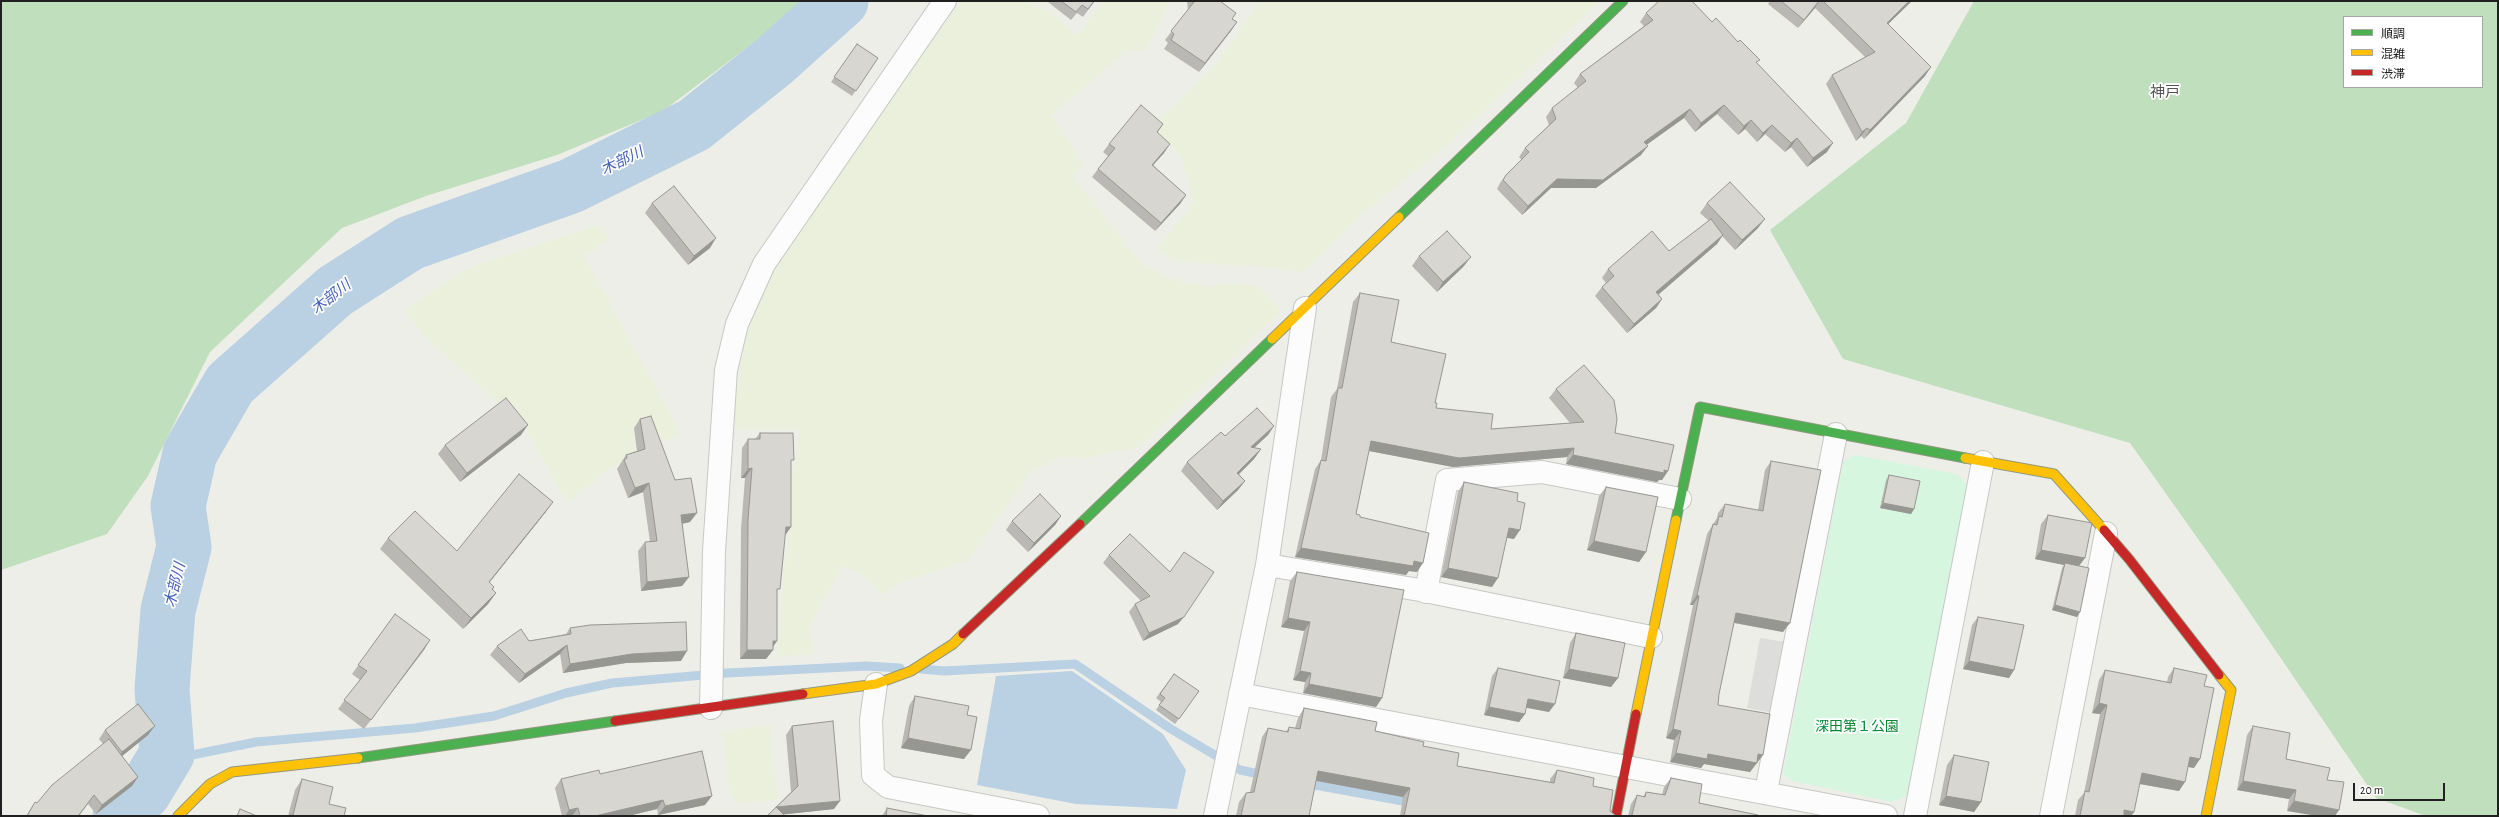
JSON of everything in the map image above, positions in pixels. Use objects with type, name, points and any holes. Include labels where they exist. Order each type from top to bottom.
[{"type":"street","points":[[710,708],[714,551],[726,378],[738,324],[764,264],[946,1]]},
{"type":"street","points":[[178,816],[210,784],[232,772],[345,760],[876,684],[911,671],[953,644],[1305,308],[1623,1]]},
{"type":"street","points":[[1215,816],[1267,565],[1305,308]]},
{"type":"street","points":[[1616,816],[1651,637],[1700,407],[1836,434],[2054,474],[2106,533],[2231,690],[2206,816]]},
{"type":"street","points":[[1766,792],[1836,434]]},
{"type":"street","points":[[1915,816],[1984,462]]},
{"type":"street","points":[[1426,592],[1447,480],[1542,472],[1680,499]]},
{"type":"street","points":[[2052,816],[2106,533]]},
{"type":"street","points":[[1267,565],[1426,592],[1651,637]]},
{"type":"street","points":[[876,684],[871,720],[873,775],[888,787],[1038,816]]},
{"type":"street","points":[[1240,694],[1626,765],[1886,816]]},
{"type":"green space","points":[[1,1],[803,1],[773,28],[663,111],[557,155],[426,196],[342,228],[210,352],[148,476],[107,534],[1,570]]},
{"type":"green space","points":[[962,1],[1023,1],[1052,13],[1077,36],[1104,1],[1171,1],[1146,50],[1127,51],[1052,115],[1084,165],[1073,176],[1141,263],[1169,279],[1209,286],[1229,283],[1258,286],[1282,310],[1137,449],[1111,452],[1090,458],[1060,457],[1032,471],[968,561],[900,582],[883,595],[861,574],[843,566],[809,628],[814,654],[777,657],[792,479],[800,429],[737,430],[734,412],[742,354],[753,311],[776,265],[914,64]]},
{"type":"green space","points":[[1260,1],[1600,1],[1447,146],[1361,215],[1304,272],[1263,267],[1175,261],[1157,248],[1194,202],[1181,157],[1160,134],[1159,120],[1214,66]]},
{"type":"green space","points":[[1974,1],[2498,1],[2498,816],[2426,816],[2376,798],[2235,591],[2130,443],[1843,359],[1770,230],[1906,123]]},
{"type":"green space","points":[[598,225],[609,239],[584,256],[681,433],[605,472],[569,502],[558,487],[524,426],[423,335],[405,310],[468,268]]},
{"type":"green space","name":"深田第１公園","points":[[1855,455],[1957,474],[1967,485],[1908,795],[1892,802],[1792,781],[1783,774],[1843,462]]},
{"type":"green space","points":[[770,725],[778,799],[741,804],[731,797],[721,732]]},
{"type":"shaded area","points":[[1760,638],[1786,642],[1773,713],[1747,708]]},
{"type":"water","points":[[1072,671],[1163,734],[1186,770],[1177,809],[1076,804],[977,785],[996,676]]},
{"type":"building","points":[[1061,1],[1094,1],[1088,9],[1082,5],[1076,12]]},
{"type":"building","points":[[1194,1],[1220,1],[1236,13],[1232,19],[1237,22],[1205,63],[1171,40],[1174,34],[1171,31]]},
{"type":"building","points":[[1659,1],[1692,1],[1712,22],[1716,18],[1738,42],[1740,40],[1760,60],[1756,62],[1833,143],[1813,158],[1797,138],[1791,143],[1772,125],[1763,133],[1751,120],[1744,126],[1724,105],[1701,123],[1690,109],[1644,142],[1648,146],[1603,180],[1557,179],[1528,206],[1503,180],[1506,175],[1529,152],[1525,148],[1556,119],[1552,108],[1586,81],[1580,74],[1653,20],[1646,13]]},
{"type":"building","points":[[1781,1],[1819,1],[1804,20]]},
{"type":"building","points":[[1823,1],[1909,1],[1887,23],[1931,67],[1870,130],[1867,128],[1862,132],[1832,75],[1875,52]]},
{"type":"building","points":[[857,44],[878,58],[856,91],[834,77]]},
{"type":"building","points":[[1141,105],[1163,124],[1157,132],[1170,144],[1152,165],[1186,195],[1161,223],[1098,169],[1115,148],[1109,144]]},
{"type":"building","points":[[1730,182],[1765,219],[1742,240],[1707,203]]},
{"type":"building","points":[[674,186],[716,238],[694,256],[652,203]]},
{"type":"building","points":[[1711,219],[1723,235],[1656,292],[1662,299],[1634,324],[1602,287],[1614,276],[1608,269],[1652,231],[1669,251]]},
{"type":"building","points":[[1447,231],[1471,257],[1443,282],[1419,256]]},
{"type":"building","points":[[1360,293],[1399,300],[1391,342],[1446,354],[1435,403],[1437,403],[1436,408],[1493,414],[1491,429],[1584,422],[1556,389],[1584,365],[1614,400],[1617,419],[1615,433],[1674,445],[1668,471],[1664,470],[1664,473],[1573,455],[1574,448],[1459,458],[1371,441],[1356,514],[1360,515],[1360,517],[1429,533],[1423,563],[1414,561],[1413,566],[1301,548],[1321,460],[1326,461],[1338,388],[1342,388]]},
{"type":"building","points":[[506,398],[528,425],[467,473],[445,445]]},
{"type":"building","points":[[1257,408],[1274,426],[1251,447],[1261,449],[1237,473],[1245,481],[1223,501],[1187,462],[1221,432],[1225,436]]},
{"type":"building","points":[[651,416],[675,480],[691,478],[697,513],[681,515],[689,577],[647,582],[645,542],[657,541],[649,483],[635,488],[624,460],[627,458],[626,455],[645,449],[640,419]]},
{"type":"building","points":[[760,433],[793,433],[794,460],[791,460],[791,527],[786,527],[780,589],[777,589],[777,641],[773,641],[773,650],[747,650],[748,520],[752,468],[748,469],[748,439],[760,439]]},
{"type":"building","points":[[1771,461],[1821,470],[1790,623],[1736,613],[1719,694],[1718,705],[1770,714],[1763,755],[1758,754],[1757,763],[1708,754],[1707,759],[1676,753],[1681,731],[1673,729],[1699,596],[1697,595],[1713,524],[1717,525],[1719,516],[1722,517],[1725,504],[1763,511]]},
{"type":"building","points":[[519,474],[553,502],[489,582],[494,587],[492,589],[496,593],[471,618],[388,538],[415,511],[457,551]]},
{"type":"building","points":[[1889,475],[1920,481],[1914,509],[1883,503]]},
{"type":"building","points":[[1464,482],[1518,493],[1517,501],[1525,503],[1520,530],[1509,528],[1498,578],[1448,568]]},
{"type":"building","points":[[1606,487],[1658,497],[1646,552],[1594,541]]},
{"type":"building","points":[[1040,494],[1061,516],[1034,543],[1012,521]]},
{"type":"building","points":[[2048,515],[2092,523],[2085,558],[2041,550]]},
{"type":"building","points":[[1130,534],[1170,572],[1184,552],[1214,572],[1184,617],[1149,633],[1135,604],[1150,596],[1109,555]]},
{"type":"building","points":[[2065,563],[2089,568],[2080,612],[2055,605]]},
{"type":"building","points":[[1297,572],[1404,590],[1382,698],[1309,684],[1311,673],[1300,671],[1310,622],[1288,618]]},
{"type":"building","points":[[395,614],[430,640],[371,720],[344,700],[367,671],[358,665]]},
{"type":"building","points":[[1978,617],[2024,625],[2014,670],[1969,661]]},
{"type":"building","points":[[686,622],[687,651],[632,654],[570,664],[567,645],[525,674],[497,646],[521,629],[529,641],[571,634],[570,628],[590,625]]},
{"type":"building","points":[[1576,633],[1625,643],[1618,678],[1569,669]]},
{"type":"building","points":[[1498,668],[1560,681],[1555,704],[1528,699],[1525,714],[1489,707]]},
{"type":"building","points":[[2174,668],[2207,675],[2204,686],[2214,688],[2200,759],[2190,757],[2185,782],[2142,773],[2134,812],[2124,810],[2124,816],[2080,816],[2085,791],[2089,792],[2107,705],[2099,703],[2105,670],[2171,683]]},
{"type":"building","points":[[1174,674],[1199,691],[1179,719],[1159,705],[1165,698],[1160,694]]},
{"type":"building","points":[[915,696],[969,706],[967,715],[977,717],[971,750],[908,738]]},
{"type":"building","points":[[138,704],[155,726],[122,752],[105,730]]},
{"type":"building","points":[[1304,708],[1377,722],[1375,731],[1424,742],[1423,746],[1459,753],[1457,766],[1554,783],[1557,770],[1594,778],[1593,786],[1613,790],[1610,811],[1616,816],[1404,816],[1410,788],[1318,771],[1309,816],[1241,816],[1246,793],[1254,792],[1268,728],[1288,732],[1289,727],[1300,729]]},
{"type":"building","points":[[833,721],[840,801],[776,807],[798,786],[792,726]]},
{"type":"building","points":[[2253,726],[2290,733],[2286,759],[2330,768],[2327,780],[2344,782],[2339,810],[2294,801],[2296,790],[2243,781]]},
{"type":"building","points":[[109,739],[138,777],[102,805],[94,795],[78,816],[27,816],[35,802],[37,803],[52,785]]},
{"type":"building","points":[[702,751],[712,796],[665,806],[663,800],[595,816],[580,816],[578,808],[569,810],[561,779],[599,770],[600,774]]},
{"type":"building","points":[[1954,755],[1989,762],[1981,802],[1946,796]]},
{"type":"building","points":[[1671,778],[1702,784],[1699,803],[1758,816],[1630,816],[1632,815],[1637,795],[1645,797],[1646,792],[1665,795]]},
{"type":"building","points":[[302,779],[333,787],[329,804],[346,808],[344,816],[290,816],[293,815]]},
{"type":"building","points":[[776,807],[785,816],[767,816]]},
{"type":"building","points":[[887,808],[928,816],[886,816]]},
{"type":"building","points":[[240,809],[257,816],[237,816]]},
{"type":"waterway","name":"木部川","points":[[120,816],[144,792],[167,754],[162,689],[168,610],[184,547],[178,506],[190,453],[230,384],[335,291],[410,243],[571,186],[694,125],[773,62],[841,1]]},
{"type":"waterway","points":[[921,669],[944,671],[1075,664],[1171,729],[1240,770],[1264,775]]},
{"type":"waterway","points":[[167,754],[187,756],[256,742],[415,728],[494,716],[566,693],[612,683],[727,673],[866,666],[900,668]]},
{"type":"waterway","points":[[1304,783],[1414,803]]},
{"type":"traffic: fast","points":[[1399,217],[1623,1]]},
{"type":"traffic: fast","points":[[1080,524],[1272,339]]},
{"type":"traffic: fast","points":[[1676,520],[1700,407],[1965,458]]},
{"type":"traffic: fast","points":[[358,758],[615,721]]},
{"type":"traffic: slow","points":[[1272,339],[1399,217]]},
{"type":"traffic: slow","points":[[1965,458],[2054,474],[2104,530]]},
{"type":"traffic: slow","points":[[1636,714],[1676,520]]},
{"type":"traffic: slow","points":[[803,694],[876,684],[911,671],[953,644],[963,634]]},
{"type":"traffic: slow","points":[[2206,816],[2231,690],[2219,675]]},
{"type":"traffic: slow","points":[[178,816],[210,784],[232,772],[358,758]]},
{"type":"traffic: jam","points":[[963,634],[1080,524]]},
{"type":"traffic: jam","points":[[2104,530],[2129,559],[2219,675]]},
{"type":"traffic: jam","points":[[615,721],[803,694]]},
{"type":"traffic: jam","points":[[1616,816],[1636,714]]},
{"type":"district","name":"神戸","points":[[2165,92]]}]
